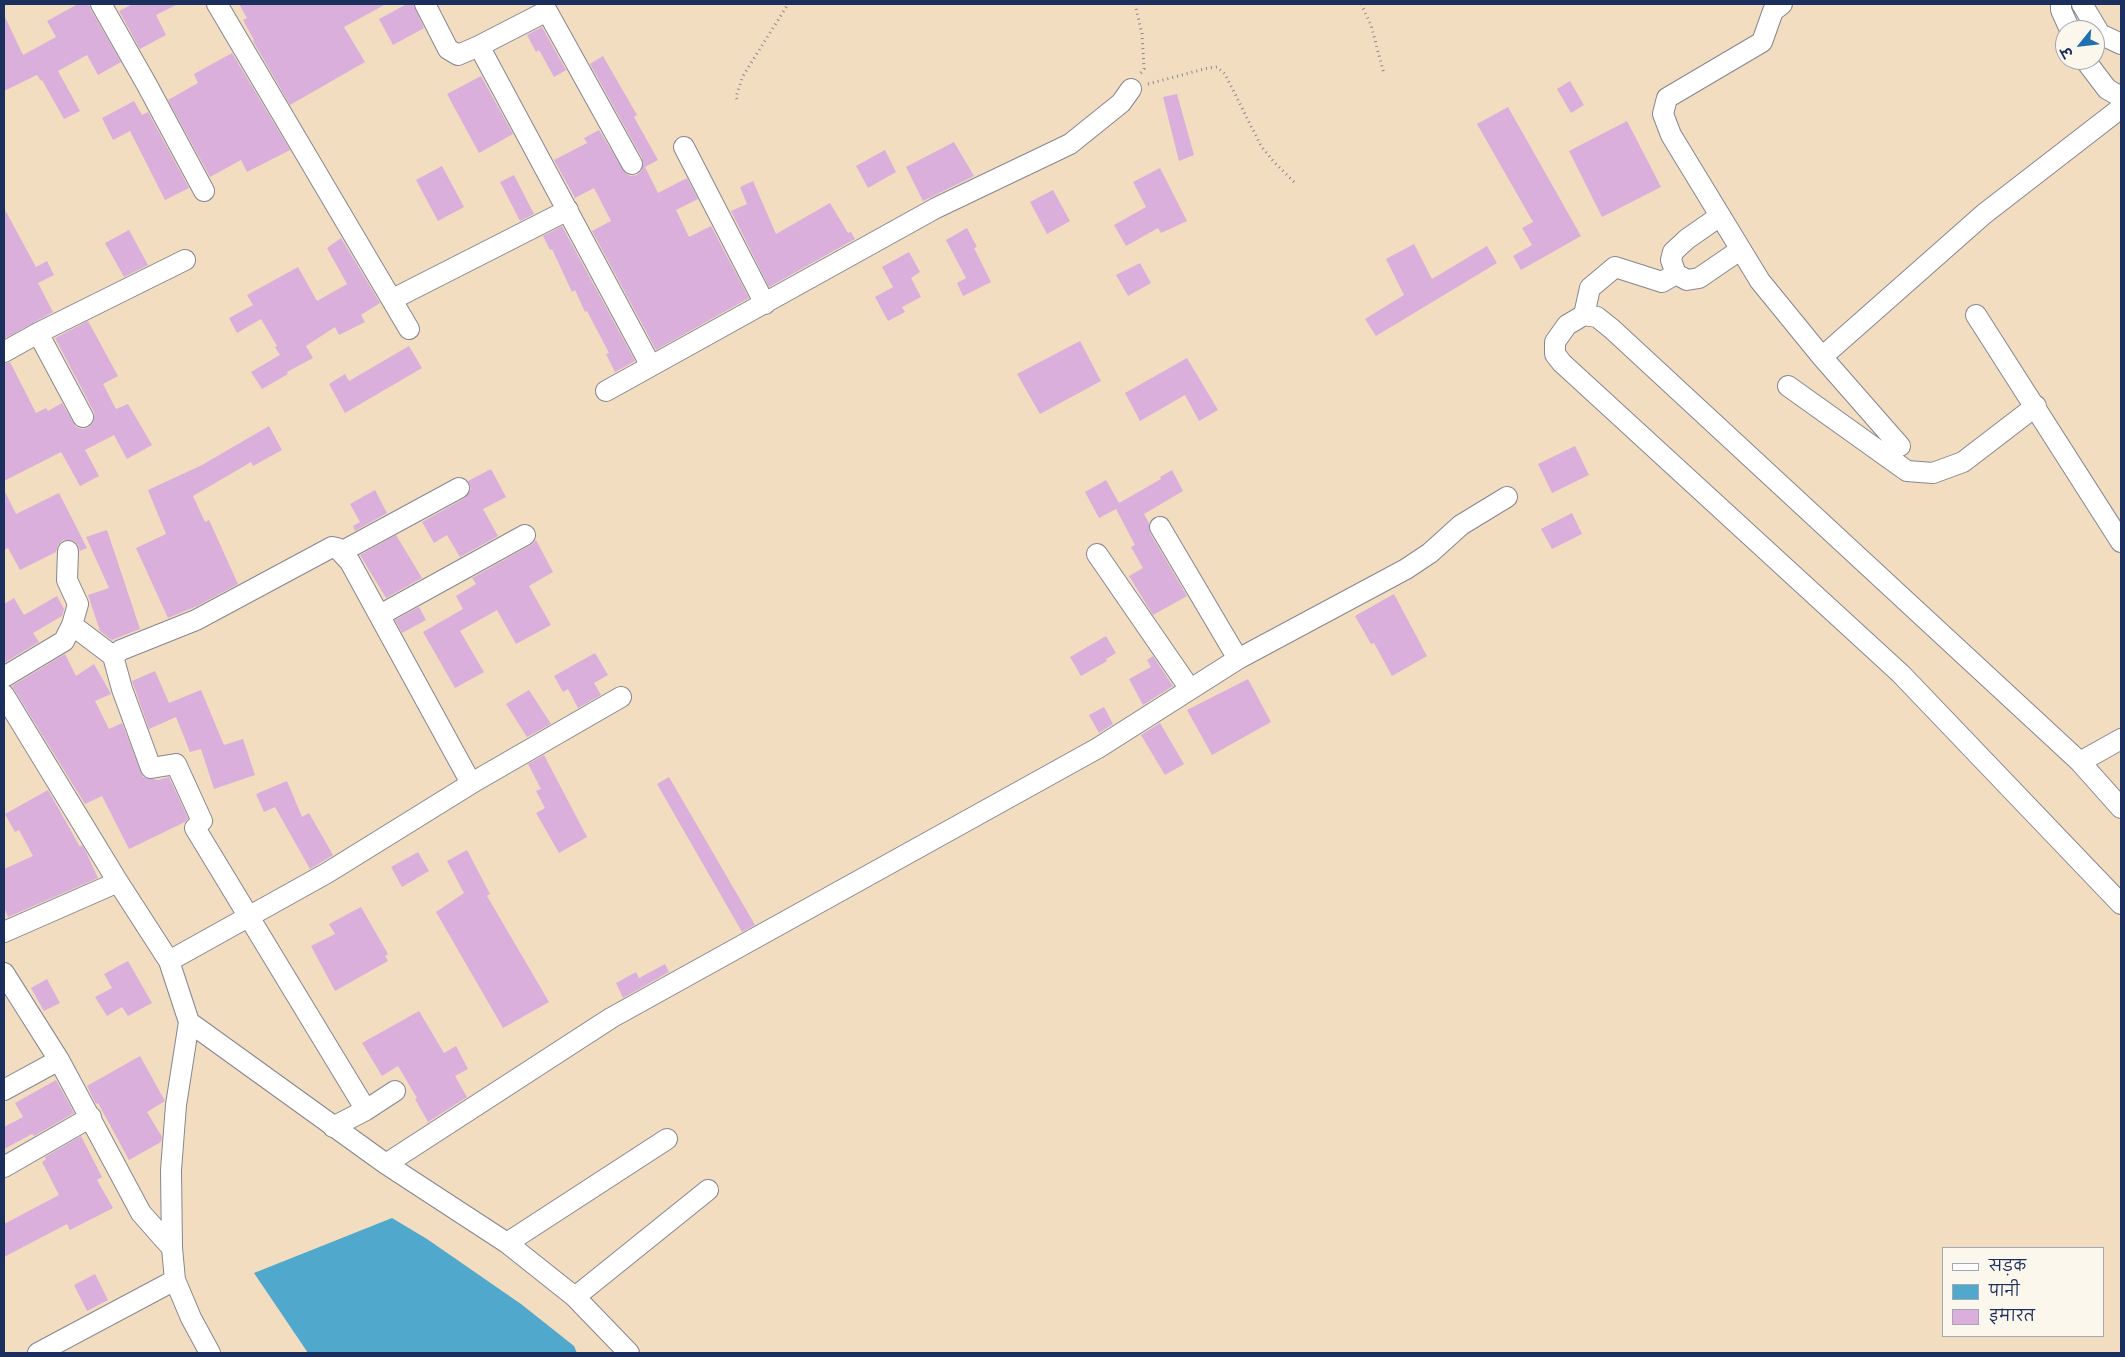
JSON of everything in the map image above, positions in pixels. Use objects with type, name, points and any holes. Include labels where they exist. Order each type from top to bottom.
[{"type":"street","points":[[101,4],[147,84],[204,191]]},
{"type":"street","points":[[217,4],[409,328]]},
{"type":"street","points":[[425,4],[448,49],[458,56],[547,11],[632,164]]},
{"type":"street","points":[[1782,4],[1774,11],[1762,42],[1667,98],[1663,114],[1671,135],[1760,281],[1822,357],[1900,446]]},
{"type":"street","points":[[2061,4],[2061,10],[2066,20]]},
{"type":"street","points":[[2082,4],[2100,34],[2121,44]]},
{"type":"street","points":[[478,46],[651,366]]},
{"type":"street","points":[[2093,70],[2107,89],[2121,97]]},
{"type":"street","points":[[606,391],[936,208],[1070,144],[1121,103],[1131,89]]},
{"type":"street","points":[[1822,357],[1984,214],[2121,108]]},
{"type":"street","points":[[684,147],[765,304]]},
{"type":"street","points":[[393,299],[568,210]]},
{"type":"street","points":[[1720,216],[1687,239],[1673,252],[1671,260],[1676,274],[1687,280],[1699,278],[1740,250]]},
{"type":"street","points":[[4,352],[38,333],[185,260]]},
{"type":"street","points":[[1584,315],[1590,288],[1615,267],[1662,282],[1676,274]]},
{"type":"street","points":[[2121,808],[2080,762],[1612,329],[1597,318],[1584,315],[1567,325],[1555,342],[1555,354],[1562,363],[1901,674],[2121,904]]},
{"type":"street","points":[[1976,315],[2036,406],[2121,542]]},
{"type":"street","points":[[38,333],[82,417]]},
{"type":"street","points":[[1788,386],[1907,471],[1933,473],[1963,462],[2036,406]]},
{"type":"street","points":[[341,552],[458,488]]},
{"type":"street","points":[[386,1164],[611,1018],[1098,748],[1238,659],[1406,569],[1430,553],[1461,525],[1507,496]]},
{"type":"street","points":[[1160,526],[1238,659]]},
{"type":"street","points":[[380,615],[525,535]]},
{"type":"street","points":[[113,656],[121,650],[196,620],[332,547],[336,548],[350,562],[471,783]]},
{"type":"street","points":[[4,677],[64,641],[72,625],[78,604],[67,580],[68,551]]},
{"type":"street","points":[[1098,554],[1190,689]]},
{"type":"street","points":[[72,625],[113,656],[122,689],[151,768],[176,764],[202,821],[194,828],[366,1110]]},
{"type":"street","points":[[4,695],[118,882],[169,961],[189,1022],[176,1114],[172,1170],[172,1248],[175,1280],[191,1318],[210,1353]]},
{"type":"street","points":[[169,961],[327,873],[471,783],[621,697]]},
{"type":"street","points":[[2080,762],[2121,739]]},
{"type":"street","points":[[4,932],[118,882]]},
{"type":"street","points":[[4,973],[59,1060],[141,1213],[172,1248]]},
{"type":"street","points":[[189,1022],[386,1164],[507,1242],[575,1297],[629,1353]]},
{"type":"street","points":[[4,1090],[59,1060]]},
{"type":"street","points":[[333,1127],[366,1110],[395,1090]]},
{"type":"street","points":[[4,1167],[91,1117]]},
{"type":"street","points":[[507,1242],[667,1138]]},
{"type":"street","points":[[575,1297],[708,1190]]},
{"type":"street","points":[[38,1353],[175,1280]]},
{"type":"path","points":[[737,100],[736,97],[743,76],[788,4]]},
{"type":"path","points":[[1131,89],[1144,69],[1142,34],[1135,4]]},
{"type":"path","points":[[1361,4],[1371,25],[1384,74]]},
{"type":"path","points":[[1131,89],[1217,67],[1225,74],[1232,86],[1261,146],[1294,182]]},
{"type":"water","points":[[392,1218],[427,1239],[521,1304],[574,1346],[577,1353],[308,1353],[254,1273]]},
{"type":"building","points":[[78,4],[89,4],[121,62],[98,75],[87,55],[58,71],[80,111],[64,119],[42,80],[37,75],[4,91],[4,15],[23,55],[56,37],[47,21]]},
{"type":"building","points":[[133,4],[178,4],[156,15],[166,35],[140,49],[119,11]]},
{"type":"building","points":[[239,4],[386,4],[344,27],[365,62],[290,105],[253,41],[243,20],[247,18]]},
{"type":"building","points":[[407,4],[413,4],[424,28],[393,45],[379,19]]},
{"type":"building","points":[[542,27],[566,70],[554,77],[539,50],[536,52],[527,35]]},
{"type":"building","points":[[232,53],[290,150],[247,172],[241,160],[210,177],[168,100],[198,83],[194,74]]},
{"type":"building","points":[[603,56],[637,115],[634,117],[658,160],[645,167],[658,193],[687,178],[698,199],[676,210],[689,237],[711,226],[749,298],[656,350],[592,231],[611,221],[594,188],[575,198],[554,160],[587,143],[584,138],[599,130],[626,174],[631,176],[637,175],[642,170],[642,158],[590,64]]},
{"type":"building","points":[[481,76],[513,134],[479,153],[447,94]]},
{"type":"building","points":[[1570,81],[1584,105],[1571,113],[1557,89]]},
{"type":"building","points":[[1177,94],[1194,155],[1179,161],[1163,97]]},
{"type":"building","points":[[134,101],[142,115],[148,112],[189,188],[165,200],[130,131],[113,140],[102,118]]},
{"type":"building","points":[[1508,107],[1581,236],[1521,270],[1513,256],[1532,245],[1522,228],[1533,222],[1477,124]]},
{"type":"building","points":[[1627,121],[1661,187],[1602,217],[1569,151]]},
{"type":"building","points":[[954,142],[974,176],[923,201],[906,167]]},
{"type":"building","points":[[885,150],[896,172],[868,188],[856,166]]},
{"type":"building","points":[[442,166],[464,207],[438,221],[416,180]]},
{"type":"building","points":[[1160,168],[1187,221],[1161,233],[1158,228],[1126,246],[1114,225],[1146,207],[1133,182]]},
{"type":"building","points":[[514,175],[534,214],[520,221],[500,182]]},
{"type":"building","points":[[753,181],[776,234],[830,203],[848,233],[851,232],[855,239],[769,287],[731,211],[747,204],[740,187]]},
{"type":"building","points":[[1053,190],[1070,221],[1047,234],[1030,202]]},
{"type":"building","points":[[4,208],[36,267],[47,261],[54,275],[38,283],[53,312],[4,339]]},
{"type":"building","points":[[562,226],[635,361],[615,372],[606,354],[609,353],[587,311],[585,312],[575,290],[572,292],[552,249],[550,250],[543,236]]},
{"type":"building","points":[[967,228],[977,247],[974,248],[991,282],[963,296],[957,283],[966,278],[946,240]]},
{"type":"building","points":[[129,230],[148,265],[124,277],[105,243]]},
{"type":"building","points":[[341,238],[380,303],[361,315],[365,322],[339,335],[335,327],[306,346],[313,358],[287,372],[288,374],[262,389],[251,372],[280,355],[275,347],[277,346],[261,319],[237,333],[229,318],[253,305],[247,295],[298,267],[317,301],[347,284],[327,248]]},
{"type":"building","points":[[1414,244],[1432,279],[1487,246],[1497,263],[1376,336],[1365,319],[1404,295],[1386,259]]},
{"type":"building","points":[[909,252],[920,272],[911,278],[921,297],[902,307],[905,312],[888,321],[875,297],[893,287],[882,267]]},
{"type":"building","points":[[1140,263],[1151,283],[1128,296],[1116,275]]},
{"type":"building","points":[[88,321],[118,376],[103,384],[116,409],[128,404],[152,445],[127,459],[114,435],[85,450],[99,476],[80,486],[61,452],[4,481],[4,364],[10,362],[36,413],[46,408],[48,411],[62,403],[76,427],[88,428],[93,423],[94,412],[55,338]]},
{"type":"building","points":[[1080,341],[1101,381],[1040,414],[1017,374]]},
{"type":"building","points":[[409,346],[422,368],[345,413],[329,384],[345,374],[349,381]]},
{"type":"building","points":[[1187,358],[1218,410],[1199,421],[1185,395],[1140,421],[1125,393]]},
{"type":"building","points":[[269,426],[282,450],[253,466],[251,462],[193,496],[205,522],[209,520],[238,584],[197,606],[168,618],[136,548],[166,534],[148,490],[202,465]]},
{"type":"building","points":[[1575,446],[1589,475],[1552,493],[1538,464]]},
{"type":"building","points":[[491,469],[506,497],[483,509],[498,536],[460,557],[447,535],[434,543],[422,522],[465,498],[471,489],[468,481]]},
{"type":"building","points":[[1172,470],[1183,491],[1144,514],[1149,523],[1150,533],[1187,596],[1153,615],[1129,576],[1143,568],[1131,547],[1135,545],[1116,509],[1099,518],[1085,492],[1106,480],[1119,503],[1161,479],[1160,477]]},
{"type":"building","points":[[4,490],[16,514],[59,493],[87,548],[80,551],[74,541],[63,540],[58,545],[56,552],[20,570],[8,548],[4,550]]},
{"type":"building","points":[[375,490],[387,513],[355,531],[353,526],[360,522],[350,504]]},
{"type":"building","points":[[1572,513],[1582,534],[1552,549],[1541,529]]},
{"type":"building","points":[[107,530],[140,629],[112,640],[100,631],[88,595],[109,588],[86,537]]},
{"type":"building","points":[[396,535],[422,578],[386,598],[360,555]]},
{"type":"building","points":[[536,540],[553,572],[529,586],[551,625],[516,644],[497,610],[460,631],[484,672],[455,688],[423,632],[463,609],[456,596],[476,584],[472,578],[531,545]]},
{"type":"building","points":[[1394,594],[1427,656],[1392,676],[1374,643],[1371,644],[1355,616]]},
{"type":"building","points":[[57,596],[64,609],[62,616],[33,633],[39,642],[4,663],[4,604],[14,598],[24,615]]},
{"type":"building","points":[[419,607],[426,620],[402,633],[395,620]]},
{"type":"building","points":[[1106,636],[1116,653],[1106,659],[1107,661],[1081,676],[1070,657]]},
{"type":"building","points":[[595,653],[608,675],[594,683],[601,695],[578,708],[568,689],[563,692],[554,676]]},
{"type":"building","points":[[65,654],[76,676],[94,664],[111,694],[95,701],[109,729],[122,723],[143,777],[158,780],[169,777],[188,818],[185,822],[129,849],[102,796],[85,804],[12,686]]},
{"type":"building","points":[[1153,656],[1173,686],[1143,705],[1129,679],[1151,667],[1147,660]]},
{"type":"building","points":[[155,671],[169,703],[201,690],[224,745],[243,739],[255,775],[214,789],[201,749],[190,752],[176,717],[149,729],[132,681]]},
{"type":"building","points":[[1248,679],[1271,722],[1212,755],[1187,710]]},
{"type":"building","points":[[529,690],[551,724],[527,737],[506,704]]},
{"type":"building","points":[[1104,707],[1113,724],[1099,733],[1089,715]]},
{"type":"building","points":[[1160,723],[1184,764],[1165,775],[1141,735]]},
{"type":"building","points":[[544,755],[587,837],[559,853],[536,813],[545,808],[536,791],[541,789],[528,764]]},
{"type":"building","points":[[669,777],[755,925],[742,932],[657,784]]},
{"type":"building","points":[[287,781],[302,817],[309,813],[333,855],[310,869],[275,807],[264,812],[256,794]]},
{"type":"building","points":[[48,790],[80,847],[82,845],[86,852],[98,878],[8,917],[4,907],[4,869],[33,856],[19,830],[15,832],[5,814]]},
{"type":"building","points":[[467,850],[490,894],[487,896],[549,1002],[503,1028],[436,912],[464,893],[447,861]]},
{"type":"building","points":[[418,852],[429,871],[402,887],[391,867]]},
{"type":"building","points":[[361,907],[388,954],[385,956],[388,961],[335,991],[311,946],[335,934],[329,924]]},
{"type":"building","points":[[128,961],[152,1003],[128,1016],[122,1007],[107,1016],[95,997],[112,988],[104,974]]},
{"type":"building","points":[[665,964],[669,972],[623,998],[616,983],[636,972],[639,978]]},
{"type":"building","points":[[47,979],[60,1003],[44,1011],[31,988]]},
{"type":"building","points":[[419,1011],[444,1053],[456,1046],[468,1069],[455,1076],[467,1097],[428,1122],[415,1099],[417,1098],[398,1066],[382,1076],[362,1043]]},
{"type":"building","points":[[140,1056],[165,1101],[147,1112],[162,1137],[161,1142],[129,1160],[87,1086]]},
{"type":"building","points":[[56,1080],[74,1113],[34,1136],[32,1134],[4,1149],[4,1127],[23,1117],[15,1103]]},
{"type":"building","points":[[81,1136],[102,1177],[97,1180],[113,1208],[70,1230],[67,1224],[4,1257],[4,1224],[59,1195],[42,1162],[46,1159],[45,1157]]},
{"type":"building","points":[[95,1274],[108,1300],[87,1311],[74,1285]]}]
